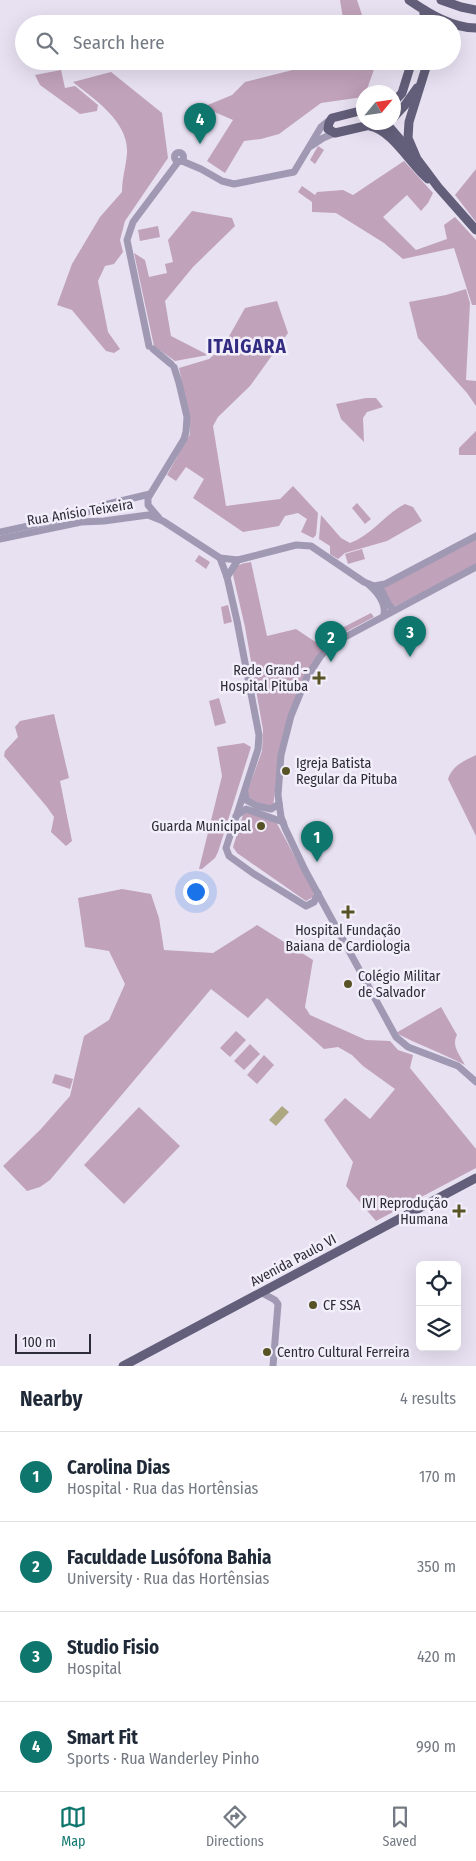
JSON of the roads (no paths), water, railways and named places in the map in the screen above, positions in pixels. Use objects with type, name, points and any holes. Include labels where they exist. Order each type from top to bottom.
[{"type":"main road","points":[[409,0],[435,15]]},
{"type":"main road","points":[[441,0],[460,7],[476,10]]},
{"type":"main road","points":[[424,10],[424,15]]},
{"type":"main road","points":[[461,25],[474,28]]},
{"type":"main road","points":[[461,29],[474,28]]},
{"type":"main road","points":[[401,94],[409,70]]},
{"type":"main road","points":[[417,159],[411,147],[408,130],[425,70]]},
{"type":"main road","points":[[401,109],[420,83]]},
{"type":"main road","points":[[356,112],[332,118],[328,129],[335,133],[356,129]]},
{"type":"main road","points":[[380,130],[426,178],[438,187]]},
{"type":"main road","points":[[391,130],[476,230]]},
{"type":"main road","name":"Avenida Paulo VI","points":[[123,1366],[476,1178]]},
{"type":"street","points":[[143,515],[147,509],[147,500],[150,494],[184,439],[187,417],[172,366],[152,347],[127,240],[133,222],[179,158],[222,181],[234,184],[294,172],[321,127],[332,118]]},
{"type":"street","points":[[309,147],[322,138],[335,133]]},
{"type":"street","name":"Rua Anísio Teixeira","points":[[0,532],[79,515],[108,504],[150,494]]},
{"type":"street","points":[[139,498],[145,501],[163,521],[220,558],[238,560],[296,545],[311,546],[373,589],[381,599],[385,610],[384,615]]},
{"type":"street","points":[[93,510],[90,516],[95,522]]},
{"type":"street","name":"Rua Anísio Teixeira","points":[[0,539],[80,522],[95,522],[143,515],[163,521]]},
{"type":"street","points":[[364,582],[380,586],[475,537]]},
{"type":"street","points":[[220,558],[227,577],[259,735],[258,749],[226,848],[229,856],[306,906],[320,906],[328,910]]},
{"type":"street","points":[[227,577],[238,560]]},
{"type":"street","points":[[476,567],[332,644],[320,657],[307,677],[296,702],[285,740],[279,776],[278,804],[283,822],[318,893],[392,1032],[404,1044],[452,1062],[476,1082]]},
{"type":"street","points":[[380,586],[388,606],[393,610]]},
{"type":"street","points":[[244,790],[246,800],[257,806],[271,809],[278,804]]},
{"type":"street","points":[[236,816],[246,809],[283,822]]},
{"type":"street","points":[[306,906],[314,902],[318,893]]},
{"type":"street","points":[[262,1292],[278,1304],[273,1366]]},
{"type":"place","name":"Smart Fit","points":[[200,144]]},
{"type":"place","name":"Studio Fisio","points":[[410,657]]},
{"type":"place","name":"Faculdade Lusófona Bahia","points":[[331,662]]},
{"type":"place","name":"Rede Grand - Hospital Pituba","points":[[319,678]]},
{"type":"place","name":"Igreja Batista Regular da Pituba","points":[[286,771]]},
{"type":"place","name":"Guarda Municipal","points":[[261,826]]},
{"type":"place","name":"Carolina Dias","points":[[317,862]]},
{"type":"place","name":"Hospital Fundação Baiana de Cardiologia","points":[[348,912]]},
{"type":"place","name":"Colégio Militar de Salvador","points":[[348,984]]},
{"type":"place","name":"IVI Reprodução Humana","points":[[459,1211]]},
{"type":"place","name":"CF SSA","points":[[313,1305]]},
{"type":"place","name":"Centro Cultural Ferreira","points":[[267,1352]]},
{"type":"district","name":"ITAIGARA","points":[[247,346]]}]
